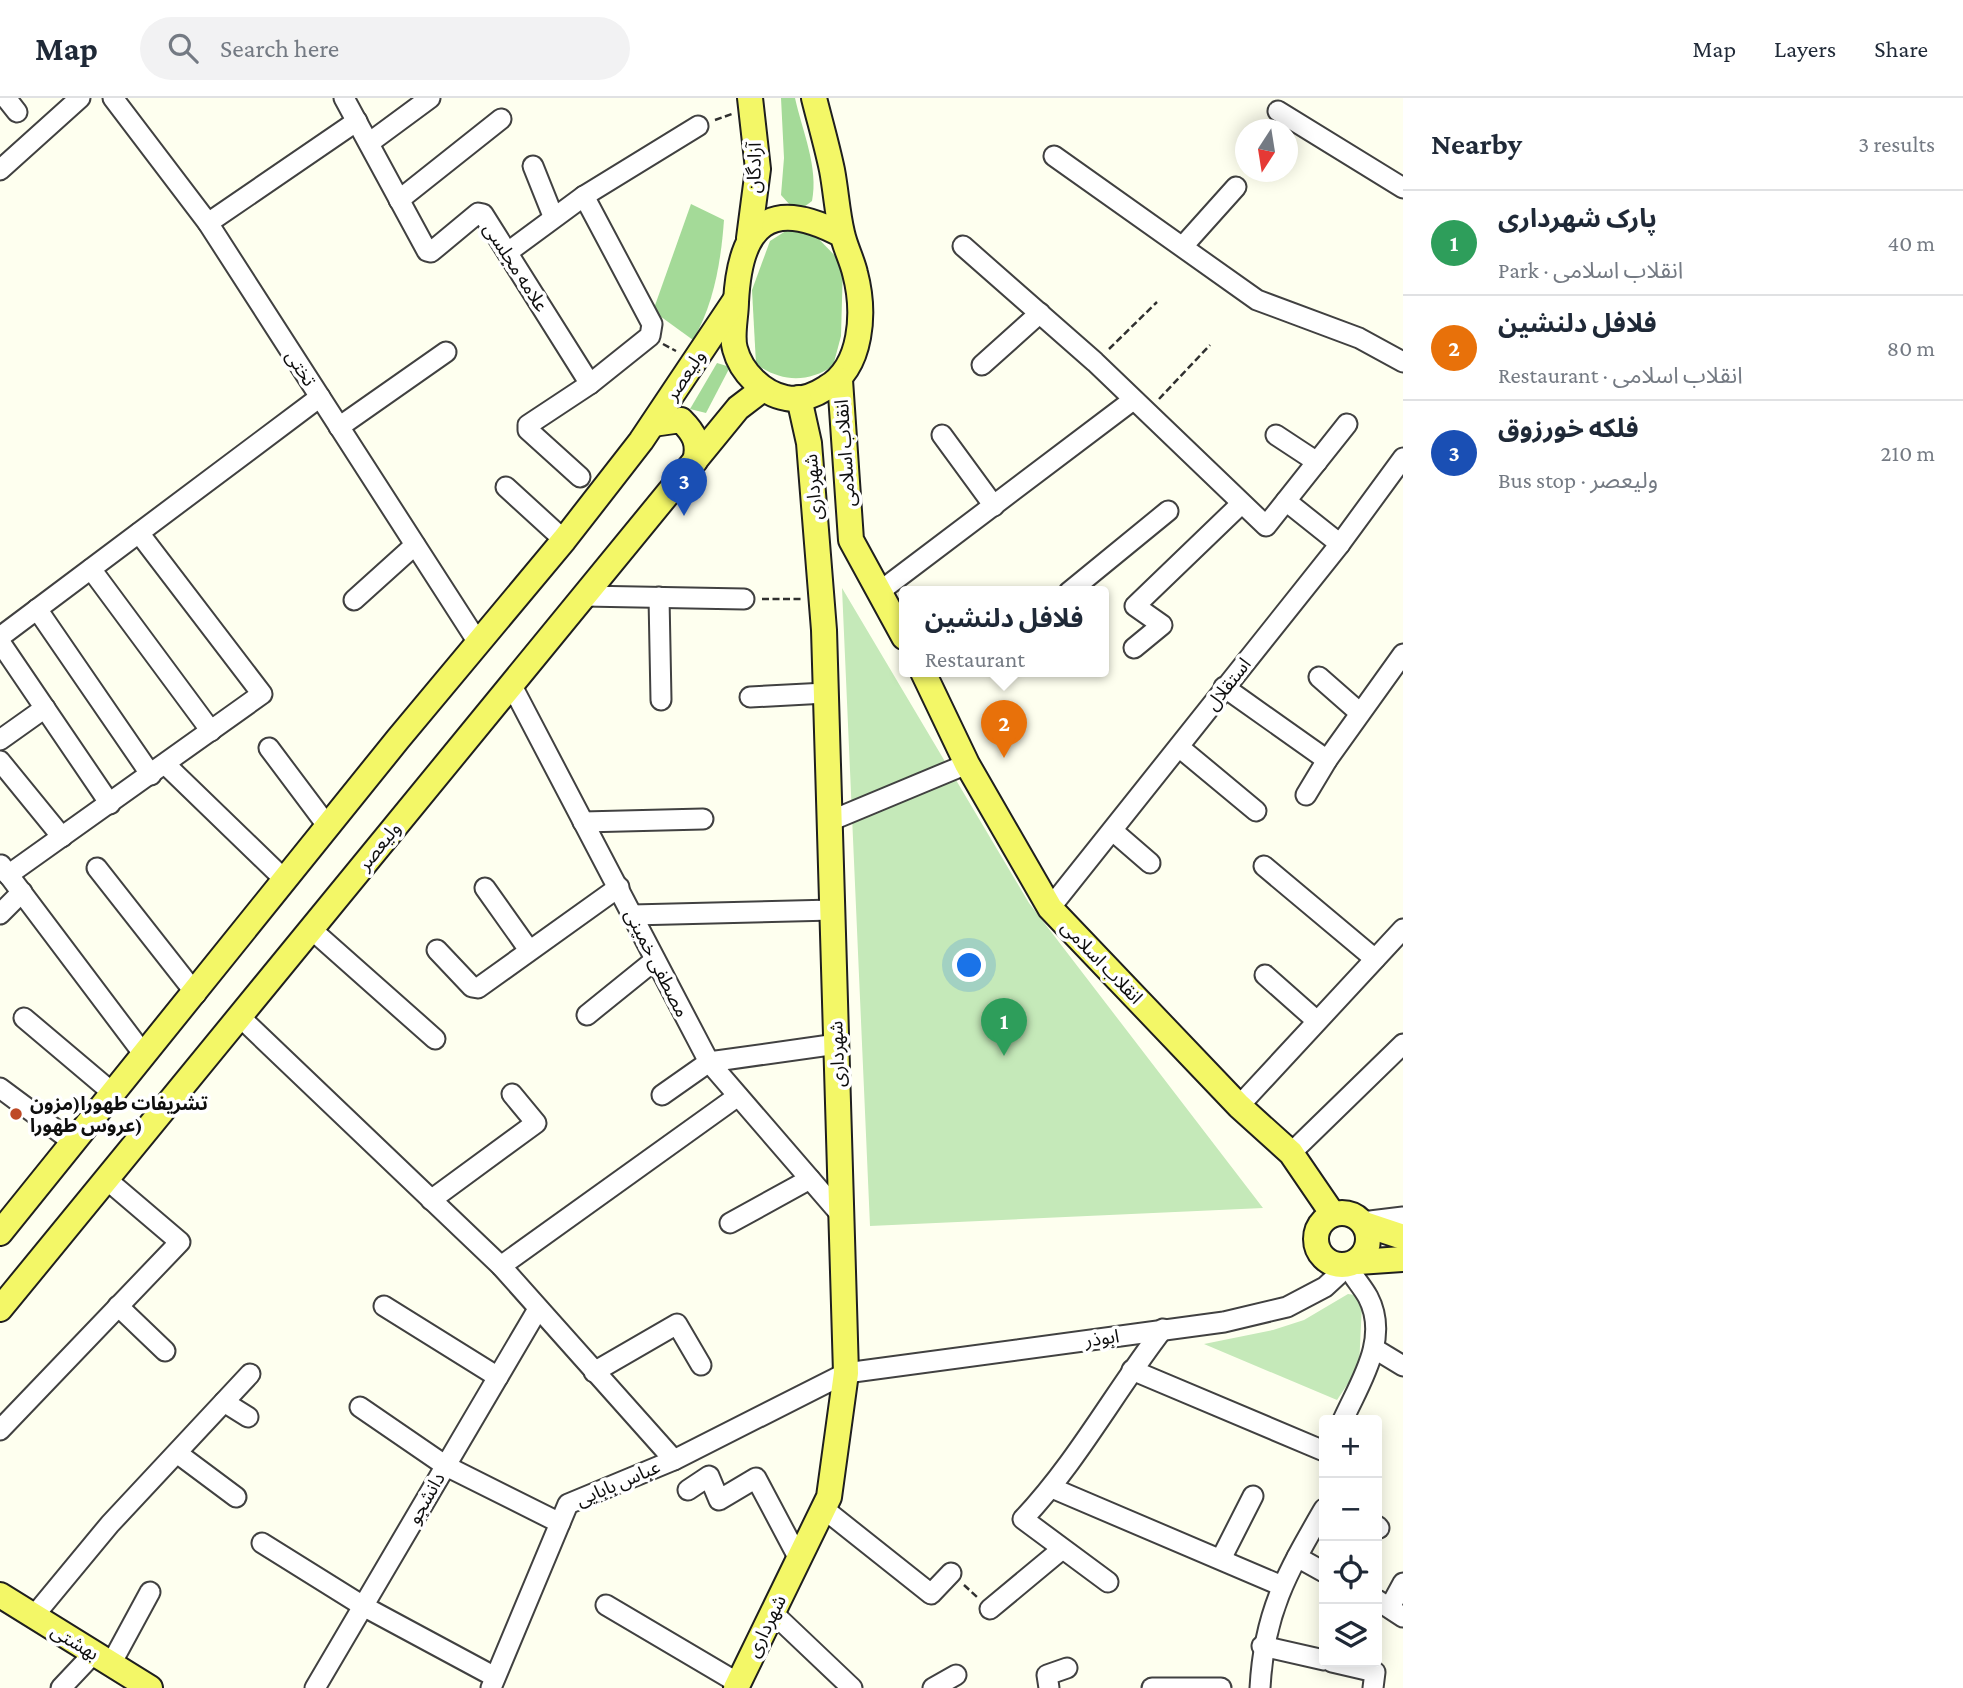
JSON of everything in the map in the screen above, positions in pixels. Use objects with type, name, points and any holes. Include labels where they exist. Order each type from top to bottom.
[{"type":"main road","points":[[814,98],[832,169],[842,235],[856,274],[860,312],[855,354],[840,380],[815,395],[786,398],[763,389],[746,372],[734,349],[739,267],[749,238],[768,220],[789,215],[821,223],[842,235]]},
{"type":"main road","name":"آزادگان","points":[[749,238],[758,170],[751,103]]},
{"type":"main road","name":"ولیعصر","points":[[2,1225],[74,1143],[564,540],[653,424],[736,299]]},
{"type":"main road","name":"انقلاب اسلامی","points":[[840,380],[851,540],[899,628]]},
{"type":"main road","name":"ولیعصر","points":[[0,1309],[738,408],[763,389]]},
{"type":"main road","name":"شهرداری","points":[[737,1686],[830,1497],[846,1373],[826,694],[809,443],[799,398]]},
{"type":"main road","points":[[653,424],[681,420],[692,431],[699,447],[695,461]]},
{"type":"main road","name":"انقلاب اسلامی","points":[[930,677],[967,764],[1050,908],[1239,1106],[1291,1153],[1332,1213]]},
{"type":"main road","points":[[1403,1237],[1363,1223],[1348,1213],[1332,1213],[1320,1224],[1316,1240],[1327,1260],[1349,1267],[1403,1259]]},
{"type":"main road","points":[[1349,1267],[1367,1244],[1363,1223]]},
{"type":"main road","name":"بهشتی","points":[[0,1595],[142,1686]]},
{"type":"street","points":[[0,170],[80,98]]},
{"type":"street","name":"تختی","points":[[113,98],[208,223],[479,644]]},
{"type":"street","name":"علامه مجلسی","points":[[344,98],[429,252],[481,213],[590,384]]},
{"type":"street","points":[[369,143],[430,98]]},
{"type":"street","points":[[1278,111],[1403,188]]},
{"type":"street","points":[[399,200],[501,119]]},
{"type":"street","points":[[208,223],[357,121]]},
{"type":"street","points":[[508,252],[553,216],[698,126]]},
{"type":"street","points":[[1054,156],[1257,300],[1359,338],[1403,362]]},
{"type":"street","points":[[533,166],[553,216]]},
{"type":"street","points":[[1184,246],[1236,187]]},
{"type":"street","points":[[580,477],[528,430],[528,425],[590,384],[650,336],[652,324],[584,196]]},
{"type":"street","points":[[964,246],[1095,362],[1266,526],[1347,424]]},
{"type":"street","points":[[982,365],[1040,313]]},
{"type":"street","points":[[339,427],[446,352]]},
{"type":"street","points":[[110,804],[0,640],[320,397]]},
{"type":"street","points":[[879,592],[994,506],[1140,406]]},
{"type":"street","points":[[942,435],[994,506]]},
{"type":"street","points":[[1276,435],[1317,462]]},
{"type":"street","name":"استقلال","points":[[1050,908],[1340,544],[1403,458]]},
{"type":"street","points":[[506,487],[564,540]]},
{"type":"street","points":[[1286,501],[1340,544]]},
{"type":"street","points":[[1134,648],[1162,625],[1135,606],[1241,504]]},
{"type":"street","points":[[1076,586],[1168,511]]},
{"type":"street","points":[[139,533],[262,694],[62,837],[4,869],[145,1056]]},
{"type":"street","points":[[354,600],[415,545]]},
{"type":"street","points":[[91,569],[211,732]]},
{"type":"street","points":[[584,596],[744,599]]},
{"type":"street","points":[[659,597],[661,699]]},
{"type":"street","points":[[37,610],[158,769],[286,881]]},
{"type":"street","points":[[1306,795],[1326,760],[1403,654]]},
{"type":"street","points":[[1318,677],[1360,713]]},
{"type":"street","name":"مصطفی خمینی","points":[[511,684],[709,1062],[842,1216]]},
{"type":"street","points":[[1224,687],[1326,760]]},
{"type":"street","points":[[750,697],[826,694]]},
{"type":"street","points":[[0,740],[45,708]]},
{"type":"street","points":[[1179,747],[1256,811]]},
{"type":"street","points":[[269,748],[328,828]]},
{"type":"street","points":[[0,761],[62,837]]},
{"type":"street","points":[[830,821],[967,764]]},
{"type":"street","points":[[583,822],[703,819]]},
{"type":"street","points":[[1113,831],[1150,863]]},
{"type":"street","points":[[1265,866],[1375,959]]},
{"type":"street","points":[[97,868],[196,993]]},
{"type":"street","points":[[437,950],[474,988],[618,887]]},
{"type":"street","points":[[485,888],[529,950]]},
{"type":"street","points":[[0,914],[22,892]]},
{"type":"street","points":[[632,915],[833,910]]},
{"type":"street","points":[[311,929],[435,1040]]},
{"type":"street","points":[[1239,1106],[1375,959],[1401,936]]},
{"type":"street","points":[[587,1015],[655,960]]},
{"type":"street","points":[[1265,975],[1317,1021]]},
{"type":"street","points":[[239,1016],[500,1266],[674,1460]]},
{"type":"street","points":[[24,1018],[114,1094]]},
{"type":"street","points":[[662,1095],[709,1062],[837,1044]]},
{"type":"street","points":[[1291,1153],[1403,1044]]},
{"type":"street","points":[[0,1088],[74,1143]]},
{"type":"street","points":[[431,1200],[537,1123],[512,1094]]},
{"type":"street","points":[[500,1266],[738,1096]]},
{"type":"street","points":[[0,1430],[180,1241],[106,1179]]},
{"type":"street","points":[[730,1223],[810,1179]]},
{"type":"street","points":[[1363,1223],[1403,1217]]},
{"type":"street","points":[[1345,1415],[1375,1349],[1377,1324],[1368,1297],[1349,1267]]},
{"type":"street","name":"ابوذر","points":[[846,1373],[1224,1322],[1287,1307],[1325,1287],[1349,1267]]},
{"type":"street","points":[[118,1306],[165,1351]]},
{"type":"street","points":[[384,1306],[498,1377]]},
{"type":"street","name":"دانشجو","points":[[315,1688],[538,1309]]},
{"type":"street","points":[[594,1372],[677,1324],[701,1366]]},
{"type":"street","points":[[1108,1582],[1061,1550],[1023,1519],[1052,1488],[1163,1329]]},
{"type":"street","points":[[1375,1349],[1403,1366]]},
{"type":"street","points":[[1132,1370],[1319,1449]]},
{"type":"street","name":"عباس بابایی","points":[[493,1683],[568,1504],[674,1460],[846,1373]]},
{"type":"street","points":[[33,1617],[110,1524],[250,1374]]},
{"type":"street","points":[[224,1402],[247,1417]]},
{"type":"street","points":[[360,1407],[446,1466],[560,1523]]},
{"type":"street","points":[[177,1453],[236,1496]]},
{"type":"street","points":[[688,1490],[709,1476],[719,1500],[756,1478],[799,1559]]},
{"type":"street","points":[[1052,1488],[1282,1586]]},
{"type":"street","points":[[1221,1559],[1253,1496]]},
{"type":"street","points":[[824,1509],[931,1594],[951,1573]]},
{"type":"street","points":[[1260,1688],[1262,1646],[1282,1586],[1319,1518]]},
{"type":"street","points":[[262,1543],[493,1683]]},
{"type":"street","points":[[989,1609],[1061,1550]]},
{"type":"street","points":[[1297,1557],[1319,1569]]},
{"type":"street","points":[[1390,1608],[1403,1583]]},
{"type":"street","points":[[61,1688],[102,1659],[150,1592]]},
{"type":"street","points":[[606,1605],[737,1686]]},
{"type":"street","points":[[773,1613],[852,1688]]},
{"type":"street","points":[[1262,1646],[1319,1659]]},
{"type":"street","points":[[1354,1667],[1375,1672],[1373,1688]]},
{"type":"street","points":[[1049,1688],[1047,1675],[1067,1668]]},
{"type":"street","points":[[933,1688],[956,1675]]},
{"type":"street","points":[[1152,1688],[1217,1687]]},
{"type":"path","points":[[698,126],[751,103]]},
{"type":"path","points":[[1095,362],[1157,302]]},
{"type":"path","points":[[650,336],[694,361]]},
{"type":"path","points":[[1140,406],[1210,345]]},
{"type":"path","points":[[744,599],[821,600]]},
{"type":"path","points":[[951,1573],[989,1609]]},
{"type":"green space","points":[[781,98],[795,98],[812,162],[812,201],[804,207],[790,205],[781,195],[784,158]]},
{"type":"green space","points":[[691,204],[724,220],[715,282],[706,312],[693,340],[653,311]]},
{"type":"green space","points":[[792,227],[811,231],[843,264],[841,336],[833,366],[804,378],[784,377],[756,364],[752,290],[770,241]]},
{"type":"green space","points":[[717,363],[730,367],[706,413],[690,409]]},
{"type":"green space","points":[[842,588],[1029,903],[1263,1208],[870,1226]]},
{"type":"green space","points":[[1348,1294],[1355,1295],[1362,1304],[1359,1367],[1337,1400],[1204,1344],[1273,1330],[1304,1320]]},
{"type":"place","name":"فلکه خورزوق","points":[[684,516]]},
{"type":"place","name":"فلافل دلنشین","points":[[1004,758]]},
{"type":"place","name":"پارک شهرداری","points":[[1004,1056]]},
{"type":"place","name":"تشریفات طهورا(مزون عروس طهورا)","points":[[16,1114]]}]
